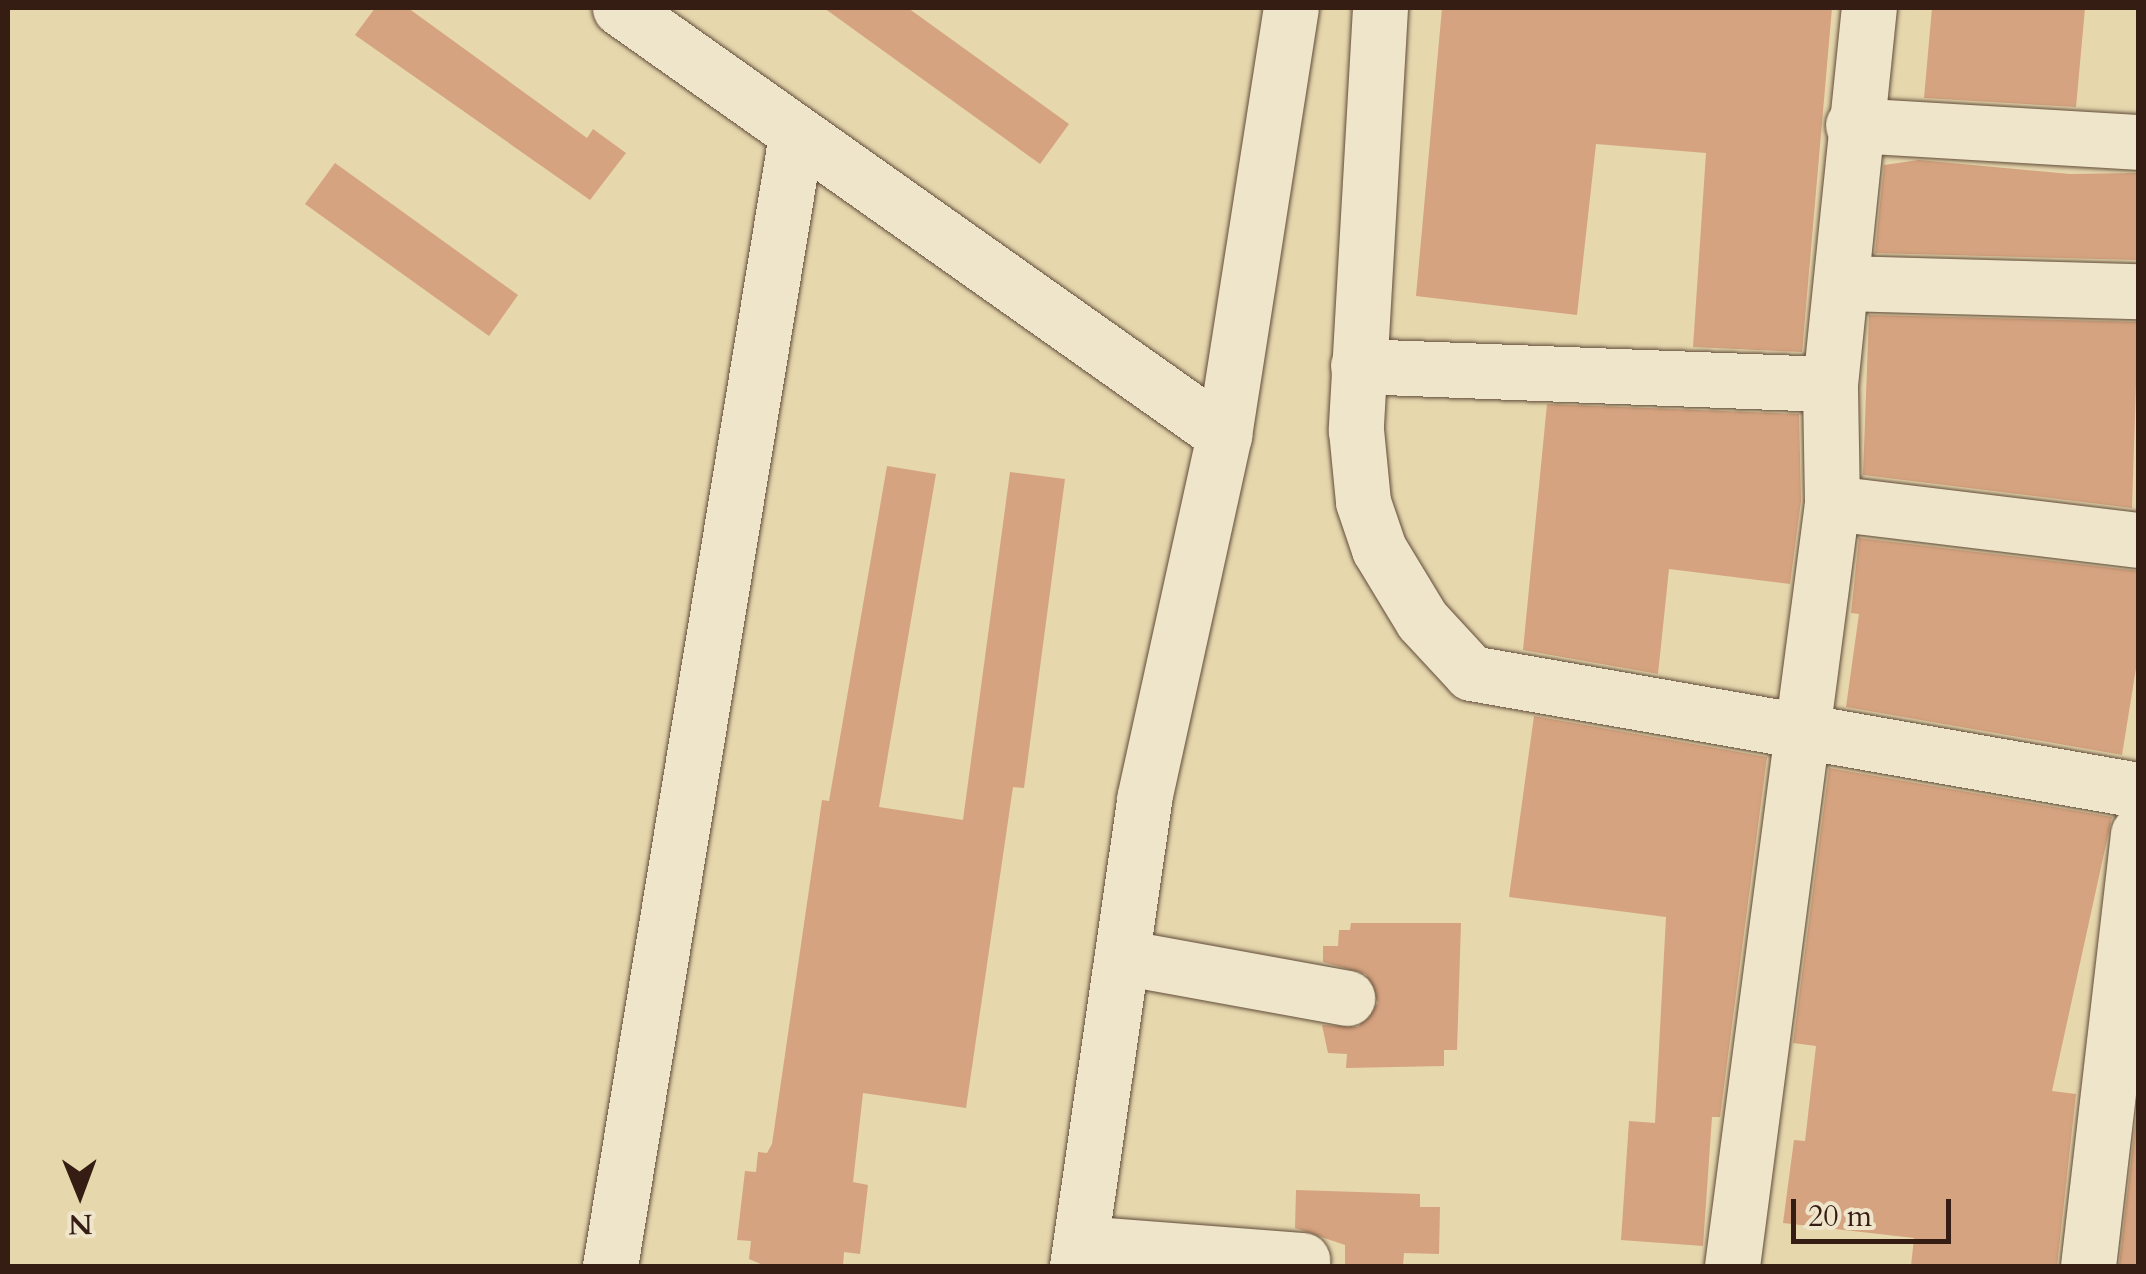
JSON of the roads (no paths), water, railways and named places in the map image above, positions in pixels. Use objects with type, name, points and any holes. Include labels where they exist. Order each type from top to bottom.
[{"type":"street","points":[[620,8],[1224,435]]},
{"type":"street","points":[[1291,8],[1224,435],[1144,799],[1079,1255],[1302,1260]]},
{"type":"street","points":[[1380,8],[1380,105],[1358,366],[1363,502],[1379,549],[1422,620],[1471,673],[2138,790]]},
{"type":"street","points":[[1732,1266],[1832,504],[1830,384],[1844,283],[1853,125],[1870,8]]},
{"type":"street","points":[[1853,125],[2138,142]]},
{"type":"street","points":[[610,1266],[796,136]]},
{"type":"street","points":[[1844,283],[2138,291]]},
{"type":"street","points":[[1358,366],[1830,384]]},
{"type":"street","points":[[1832,504],[2138,540]]},
{"type":"street","points":[[2088,1266],[2138,834]]},
{"type":"street","points":[[1122,957],[1347,998]]}]
